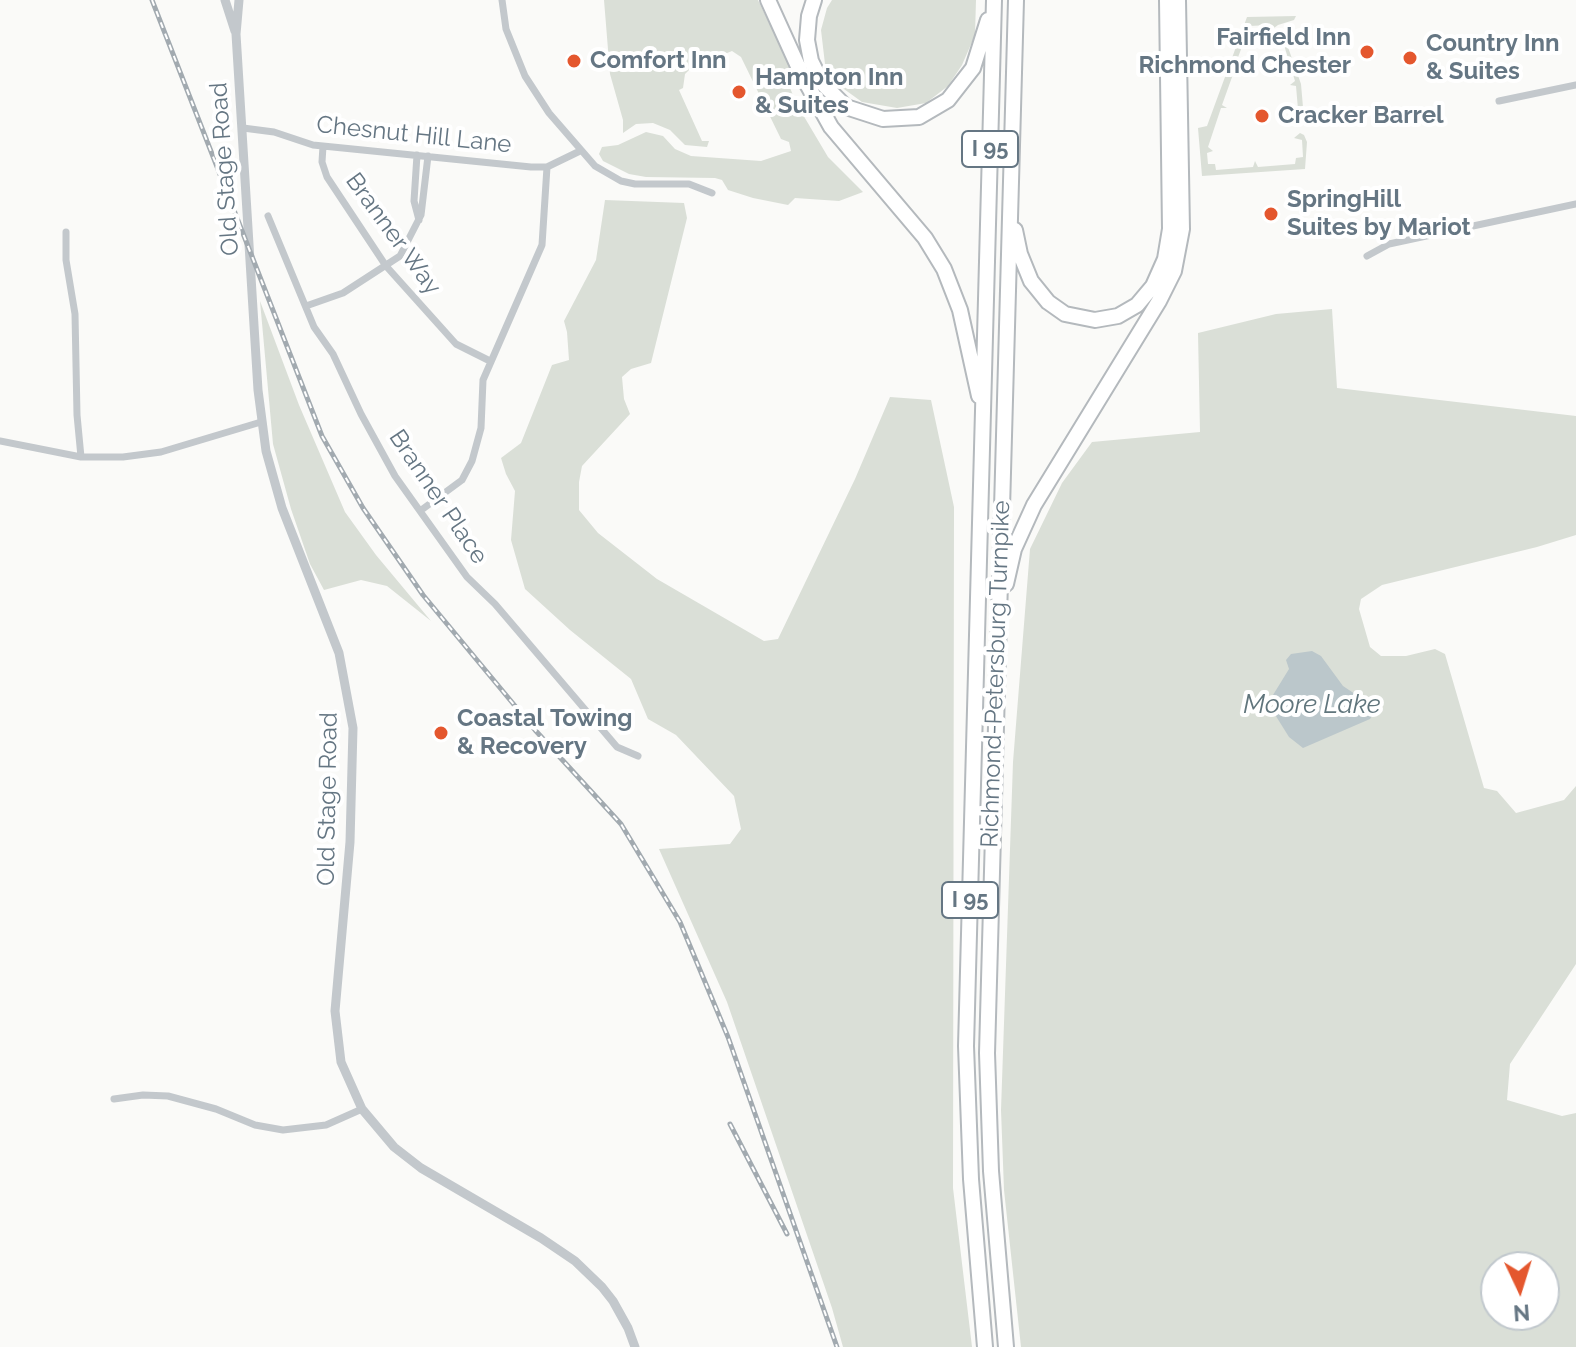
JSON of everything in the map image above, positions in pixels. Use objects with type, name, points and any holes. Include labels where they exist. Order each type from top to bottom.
[{"type":"highway","points":[[768,0],[802,75],[831,127],[925,238],[944,269],[960,310],[975,384],[983,406]]},
{"type":"highway","points":[[814,0],[807,40],[811,61],[822,83],[838,101],[857,112],[896,120],[928,113],[956,93],[973,68],[993,0]]},
{"type":"highway","name":"Richmond-Petersburg Turnpike","points":[[985,1347],[971,1179],[966,1046],[993,0]]},
{"type":"highway","name":"Richmond-Petersburg Turnpike","points":[[1006,1347],[991,1171],[987,1053],[1016,0]]},
{"type":"highway","points":[[1010,198],[1025,268],[1039,292],[1054,308],[1074,317],[1108,318],[1128,311],[1146,296],[1162,268],[1170,229],[1167,0]]},
{"type":"highway","points":[[999,615],[1014,549],[1027,519],[1167,287],[1178,258],[1182,229],[1178,0]]},
{"type":"street","name":"Old Stage Road","points":[[225,0],[236,34]]},
{"type":"street","name":"Old Stage Road","points":[[239,0],[236,34],[261,422],[282,508],[329,624],[350,703],[354,753],[352,801],[335,1011],[341,1062],[362,1109],[381,1134],[407,1158],[550,1243],[591,1275],[620,1313],[635,1347]]},
{"type":"street","points":[[502,0],[508,38],[525,76],[549,113],[595,166],[621,181],[650,186],[695,184],[712,193]]},
{"type":"street","points":[[1499,101],[1576,85]]},
{"type":"street","name":"Chesnut Hill Lane","points":[[243,128],[274,132],[301,143],[323,146],[547,167]]},
{"type":"street","name":"Branner Way","points":[[323,146],[322,162],[327,177],[386,266],[456,344],[490,361]]},
{"type":"street","points":[[420,511],[462,480],[472,461],[481,428],[481,389],[490,361],[542,245],[547,167],[580,151]]},
{"type":"street","points":[[417,155],[414,201],[419,220]]},
{"type":"street","points":[[306,306],[343,293],[400,256],[419,220],[428,156]]},
{"type":"street","points":[[1367,256],[1389,244],[1576,204]]},
{"type":"street","name":"Branner Place","points":[[268,216],[314,327],[333,354],[395,476],[467,577],[495,604],[617,747],[638,756]]},
{"type":"street","points":[[66,232],[66,260],[75,314],[81,457]]},
{"type":"street","points":[[0,441],[81,457],[106,458],[149,454],[261,422]]},
{"type":"street","points":[[114,1099],[168,1096],[216,1109],[255,1125],[283,1130],[326,1125],[362,1109]]},
{"type":"shaded area","points":[[604,0],[758,0],[790,66],[785,75],[796,103],[828,157],[863,192],[839,201],[795,198],[788,205],[728,190],[722,180],[715,178],[646,177],[629,174],[603,161],[599,154],[602,147],[618,145],[646,132],[663,136],[675,149],[691,156],[761,161],[791,151],[789,142],[781,139],[741,57],[732,51],[691,68],[685,74],[683,88],[679,90],[702,141],[709,141],[707,147],[685,145],[670,130],[653,123],[636,124],[623,133],[623,120],[610,74]]},
{"type":"shaded area","points":[[832,0],[976,0],[975,35],[962,65],[948,86],[926,103],[897,108],[862,102],[837,84],[825,64],[821,30]]},
{"type":"shaded area","points":[[1296,16],[1294,20],[1270,31],[1268,25],[1250,26],[1251,36],[1246,36],[1237,60],[1242,63],[1241,66],[1236,66],[1222,105],[1227,108],[1221,108],[1208,147],[1213,151],[1207,153],[1208,164],[1215,164],[1216,170],[1253,167],[1255,161],[1258,167],[1295,164],[1296,158],[1303,157],[1302,140],[1294,138],[1300,133],[1307,142],[1305,169],[1202,176],[1198,128],[1207,126],[1247,17]]},
{"type":"shaded area","points":[[1284,36],[1301,84],[1304,119],[1297,125],[1294,122],[1299,121],[1296,86],[1290,85],[1295,81],[1284,45],[1278,45],[1279,39]]},
{"type":"shaded area","points":[[605,200],[684,203],[687,218],[651,363],[631,369],[622,377],[624,399],[630,414],[582,466],[579,482],[579,510],[598,533],[657,579],[764,641],[778,639],[855,479],[890,397],[931,400],[954,507],[953,1188],[972,1347],[843,1347],[727,1002],[659,849],[730,844],[741,829],[734,796],[676,735],[648,719],[631,679],[525,589],[511,540],[515,491],[501,458],[521,443],[552,365],[569,360],[564,321],[596,260]]},
{"type":"shaded area","points":[[260,301],[299,405],[345,512],[431,621],[387,586],[361,580],[324,590],[310,564],[273,444]]},
{"type":"shaded area","points":[[1332,309],[1337,388],[1576,416],[1576,535],[1382,585],[1361,599],[1359,609],[1370,647],[1381,656],[1406,656],[1435,649],[1445,654],[1484,788],[1497,791],[1516,813],[1564,800],[1576,786],[1576,964],[1510,1064],[1507,1100],[1562,1116],[1576,1113],[1576,1347],[1021,1347],[1004,1190],[1001,1110],[1013,762],[1030,549],[1062,483],[1092,442],[1200,432],[1198,333],[1276,314]]},
{"type":"water","name":"Moore Lake","points":[[1312,651],[1321,656],[1343,686],[1358,696],[1380,704],[1370,719],[1303,748],[1289,737],[1274,713],[1273,695],[1289,669],[1286,660],[1291,654]]},
{"type":"railway","points":[[152,0],[322,436],[363,508],[423,595],[535,730],[621,824],[680,922],[728,1037],[837,1347]]},
{"type":"railway","points":[[730,1124],[787,1234]]},
{"type":"place","name":"Fairfield Inn Richmond Chester","points":[[1367,52]]},
{"type":"place","name":"Country Inn & Suites","points":[[1410,58]]},
{"type":"place","name":"Comfort Inn","points":[[574,61]]},
{"type":"place","name":"Hampton Inn & Suites","points":[[739,92]]},
{"type":"place","name":"Cracker Barrel","points":[[1262,116]]},
{"type":"place","name":"SpringHill Suites by Mariot","points":[[1271,214]]},
{"type":"place","name":"Coastal Towing & Recovery","points":[[441,733]]}]
